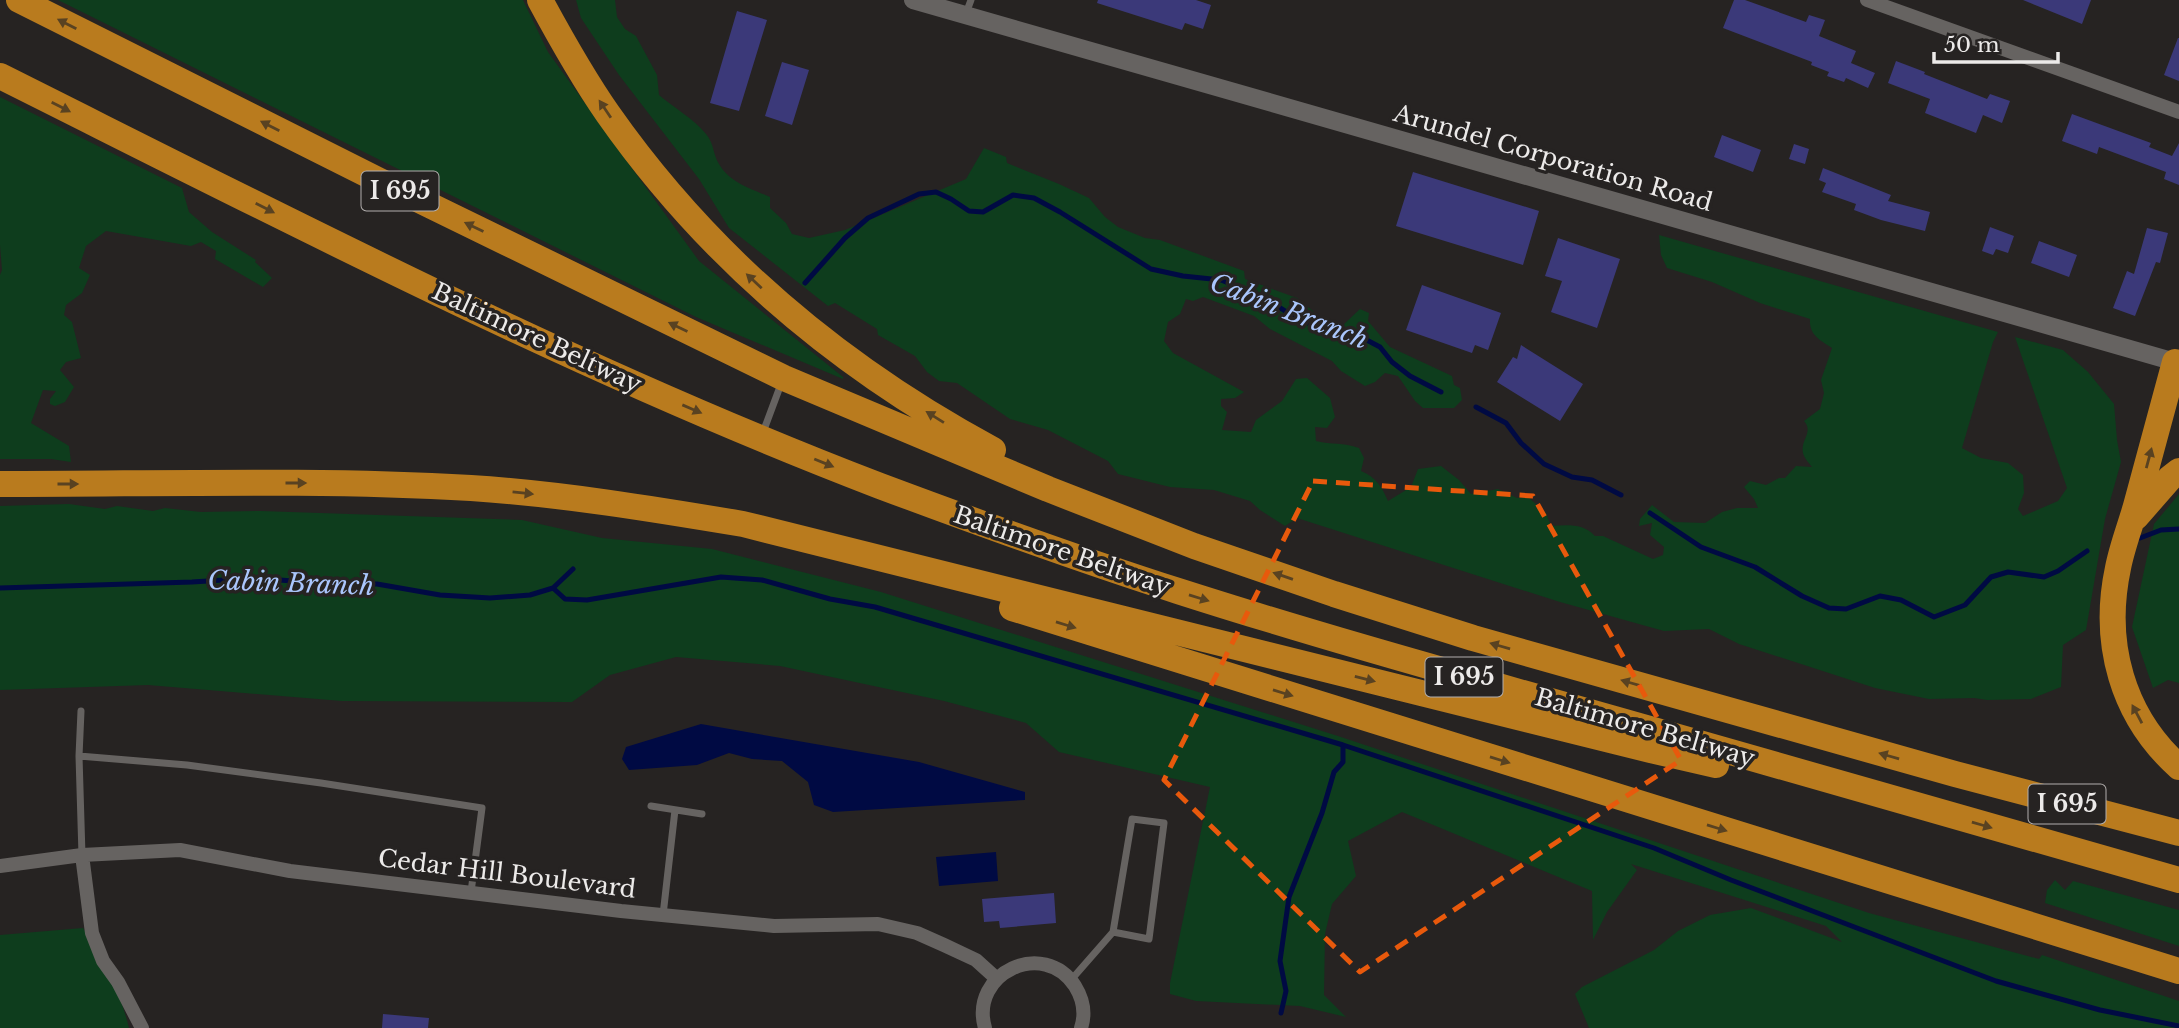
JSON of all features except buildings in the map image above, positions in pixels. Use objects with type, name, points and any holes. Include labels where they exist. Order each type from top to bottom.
[{"type":"highway","name":"Baltimore Beltway","points":[[19,0],[784,378],[1048,489],[1194,545],[1334,594],[1473,638],[2179,834]]},
{"type":"highway","points":[[540,0],[607,113],[652,173],[701,229],[811,332],[855,365],[953,428],[1001,454],[1194,545]]},
{"type":"highway","name":"Baltimore Beltway","points":[[0,76],[350,251],[520,332],[760,438],[1028,541],[1179,592],[1318,634],[2179,880]]},
{"type":"highway","points":[[2178,357],[2118,566],[2112,601],[2112,632],[2116,661],[2126,693],[2143,726],[2179,767]]},
{"type":"highway","points":[[2131,524],[2163,485],[2179,471]]},
{"type":"highway","points":[[0,484],[345,483],[472,488],[586,499],[743,524],[1650,750],[1945,815]]},
{"type":"highway","points":[[743,524],[2179,971]]},
{"type":"street","name":"Arundel Corporation Road","points":[[914,0],[968,8],[2178,357]]},
{"type":"street","points":[[1867,0],[2179,112]]},
{"type":"street","name":"Cedar Hill Boulevard","points":[[0,866],[82,855],[180,850],[290,871],[663,915],[774,926],[878,924],[917,933],[944,945],[976,960],[997,979]]},
{"type":"street","points":[[82,855],[92,933],[103,961],[118,982],[142,1028]]},
{"type":"street","points":[[985,1028],[984,1003],[989,989],[1013,967],[1028,963],[1044,964],[1059,970],[1071,980],[1080,993],[1084,1009],[1082,1028]]},
{"type":"lane","points":[[760,438],[784,378]]},
{"type":"lane","points":[[81,711],[79,757],[82,855]]},
{"type":"lane","points":[[79,757],[187,765],[482,808],[471,893]]},
{"type":"lane","points":[[651,806],[702,814]]},
{"type":"lane","points":[[663,915],[675,810]]},
{"type":"lane","points":[[1071,980],[1113,932],[1132,819],[1164,823],[1149,939],[1113,932]]},
{"type":"highlighted area","points":[[1313,481],[1533,496],[1681,760],[1360,972],[1164,780]]},
{"type":"green space","points":[[58,0],[523,0],[548,52],[699,261],[843,379],[696,317]]},
{"type":"green space","points":[[576,0],[615,0],[617,17],[625,29],[636,36],[657,75],[659,95],[701,128],[711,141],[717,160],[729,176],[770,197],[770,208],[786,223],[792,234],[809,238],[845,230],[966,179],[984,148],[1006,157],[1007,163],[1089,198],[1105,217],[1118,227],[1244,271],[1245,279],[1297,298],[1325,321],[1342,326],[1360,309],[1369,313],[1368,321],[1390,347],[1452,376],[1454,385],[1460,388],[1462,400],[1454,408],[1423,408],[1398,376],[1385,373],[1365,386],[1341,371],[1332,361],[1270,329],[1254,316],[1203,297],[1193,301],[1186,299],[1180,314],[1168,322],[1164,341],[1173,353],[1244,392],[1235,398],[1221,399],[1221,406],[1227,412],[1222,430],[1251,432],[1256,420],[1282,401],[1296,379],[1307,378],[1330,398],[1335,417],[1327,428],[1315,427],[1316,441],[1359,448],[1364,458],[1361,471],[1378,483],[1388,501],[1411,487],[1418,469],[1441,466],[1471,494],[1498,489],[1517,498],[1528,497],[1546,513],[1551,526],[1580,527],[1595,536],[1603,536],[1653,559],[1663,555],[1664,547],[1650,535],[1652,523],[1639,526],[1640,519],[1652,505],[1674,522],[1705,523],[1722,512],[1737,508],[1758,508],[1744,487],[1750,481],[1766,485],[1785,478],[1796,466],[1812,467],[1803,453],[1808,429],[1804,421],[1820,409],[1824,393],[1821,380],[1832,348],[1813,333],[1810,319],[1667,268],[1661,255],[1659,235],[1998,332],[1962,448],[1981,458],[2008,463],[2023,475],[2024,493],[2018,509],[2023,516],[2058,501],[2067,488],[2015,337],[2063,350],[2088,372],[2114,404],[2121,462],[2105,519],[2086,630],[2063,645],[2061,687],[2031,699],[1987,700],[1929,699],[1875,688],[1739,644],[1709,629],[1664,631],[1560,602],[1297,518],[1285,526],[1250,501],[1214,490],[1170,487],[1118,474],[1108,461],[1048,430],[1010,419],[957,383],[939,381],[927,372],[915,356],[878,335],[877,329],[835,303],[828,306],[729,228],[699,179],[619,75],[581,18]]},
{"type":"green space","points":[[0,97],[182,188],[189,212],[212,232],[256,260],[272,278],[263,287],[215,259],[216,251],[201,242],[191,246],[106,231],[86,246],[79,268],[90,275],[82,293],[66,305],[64,315],[72,322],[81,358],[66,362],[60,370],[74,387],[65,402],[55,406],[50,404],[50,399],[56,391],[43,390],[31,423],[69,446],[71,462],[51,459],[0,459]]},
{"type":"green space","points":[[2179,494],[2179,683],[2168,680],[2153,688],[2132,627],[2154,524]]},
{"type":"green space","points":[[69,504],[153,511],[165,508],[201,512],[261,511],[522,520],[602,538],[712,549],[881,592],[1341,737],[1869,913],[2039,959],[2042,955],[2179,1001],[2179,1028],[1589,1028],[1575,994],[1582,987],[1654,950],[1678,931],[1710,915],[1751,908],[1842,942],[1826,926],[1631,864],[1637,870],[1607,912],[1593,940],[1592,891],[1402,812],[1348,841],[1356,876],[1332,904],[1325,934],[1324,995],[1346,1017],[1300,1006],[1196,1001],[1170,994],[1170,983],[1210,787],[1059,752],[1026,723],[944,701],[780,666],[676,657],[610,675],[572,702],[342,701],[148,685],[0,690],[0,506]]},
{"type":"green space","points":[[2055,880],[2065,890],[2073,881],[2179,910],[2179,946],[2045,903],[2047,890]]},
{"type":"green space","points":[[83,928],[110,976],[129,1028],[0,1028],[0,935]]},
{"type":"shaded area","points":[[701,724],[919,762],[1025,792],[1025,800],[833,812],[814,805],[808,782],[782,761],[752,759],[729,753],[697,765],[629,770],[622,759],[626,747]]},
{"type":"shaded area","points":[[996,852],[998,881],[939,886],[936,857]]},
{"type":"waterway","name":"Cabin Branch","points":[[805,283],[845,238],[868,218],[919,194],[936,192],[969,211],[983,212],[1013,195],[1034,198],[1151,269],[1221,280],[1263,297],[1301,321],[1359,336],[1380,347],[1392,362],[1410,376],[1441,392]]},
{"type":"waterway","name":"Cabin Branch","points":[[1476,407],[1506,423],[1521,443],[1544,464],[1572,477],[1592,480],[1621,495]]},
{"type":"waterway","name":"Cabin Branch","points":[[1650,513],[1701,547],[1755,567],[1802,596],[1829,608],[1846,609],[1880,596],[1901,600],[1934,617],[1965,605],[1991,577],[2008,572],[2044,577],[2058,571],[2087,551]]},
{"type":"waterway","name":"Cabin Branch","points":[[2140,538],[2161,530],[2179,529]]},
{"type":"waterway","name":"Cabin Branch","points":[[0,588],[256,578],[328,584],[377,584],[440,595],[490,598],[530,595],[553,588],[573,569]]},
{"type":"waterway","points":[[553,588],[565,599],[587,600],[721,577],[762,580],[830,599],[875,607],[1343,745],[1654,848],[1996,981],[2100,1010],[2179,1026]]},
{"type":"waterway","points":[[1281,1013],[1286,991],[1280,961],[1289,897],[1322,813],[1334,772],[1343,762],[1343,745]]}]
